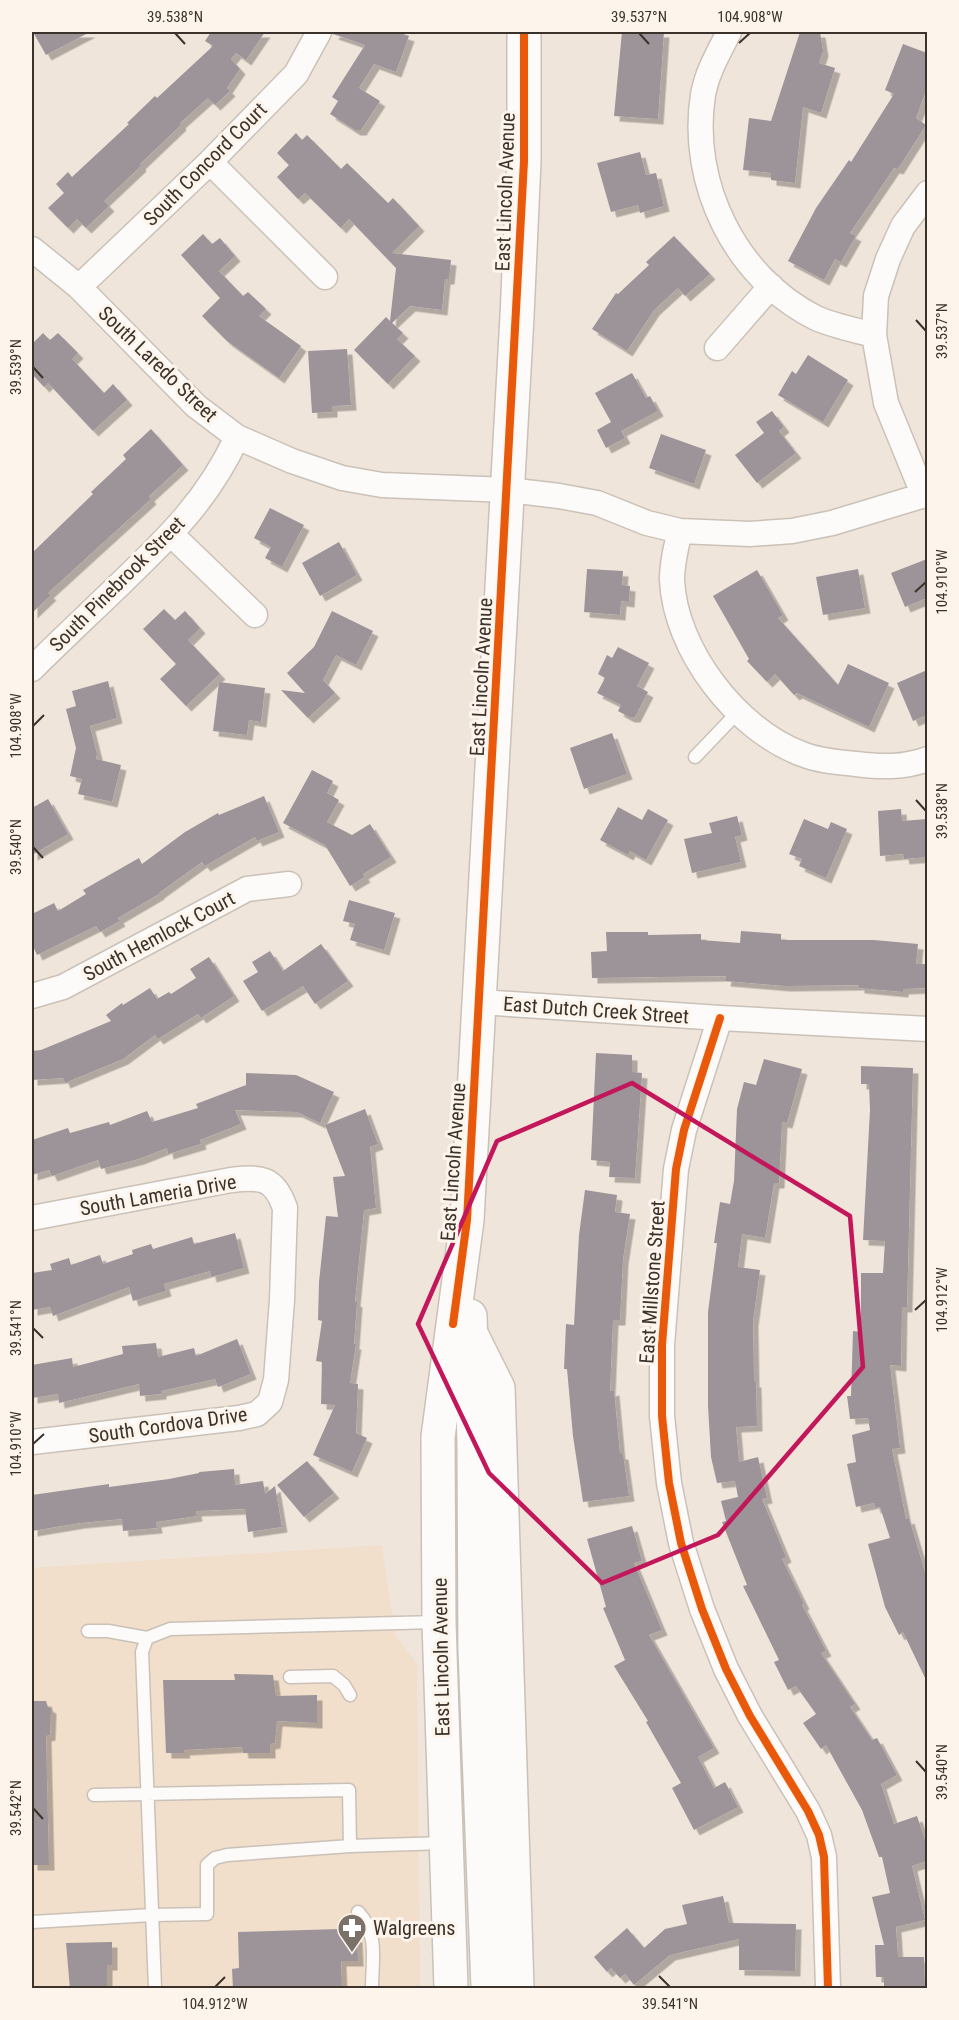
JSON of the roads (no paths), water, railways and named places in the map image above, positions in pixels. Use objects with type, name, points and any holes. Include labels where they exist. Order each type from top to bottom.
[{"type":"main road","name":"East Lincoln Avenue","points":[[451,1989],[439,1622],[438,1437],[467,1220],[524,161],[524,32]]},
{"type":"main road","name":"East Lincoln Avenue","points":[[467,1220],[474,1443],[476,1649],[488,1989]]},
{"type":"main road","points":[[471,1334],[498,1388],[517,1989]]},
{"type":"main road","points":[[439,1622],[452,1623],[459,1633],[462,1712],[479,1756]]},
{"type":"street","name":"South Concord Court","points":[[79,287],[210,162],[296,74],[319,32]]},
{"type":"street","points":[[729,32],[710,70],[704,95],[701,131],[704,163],[713,200],[726,230],[746,260],[771,286],[796,305],[818,318],[873,335]]},
{"type":"street","points":[[210,162],[325,277]]},
{"type":"street","points":[[926,495],[886,403],[873,335],[876,296],[888,259],[903,226],[927,193]]},
{"type":"street","name":"South Laredo Street","points":[[32,249],[79,287],[196,406],[237,437],[292,461],[342,478],[382,485],[508,490],[597,503],[647,523],[680,531],[750,534],[792,531],[832,524],[926,495]]},
{"type":"street","points":[[717,348],[771,286]]},
{"type":"street","name":"South Pinebrook Street","points":[[32,669],[172,535],[224,465],[237,437]]},
{"type":"street","points":[[680,531],[673,560],[672,582],[677,608],[696,660],[738,712],[755,727],[781,744],[831,762],[886,767],[927,759]]},
{"type":"street","points":[[172,535],[255,615]]},
{"type":"street","name":"South Hemlock Court","points":[[32,996],[63,987],[246,889],[289,884]]},
{"type":"street","name":"East Dutch Creek Street","points":[[480,1002],[927,1029]]},
{"type":"street","name":"East Millstone Street","points":[[720,1018],[684,1130],[676,1169],[662,1345],[662,1416],[669,1483],[685,1554],[702,1609],[726,1669],[750,1716],[808,1811],[819,1835],[824,1857],[828,1989]]},
{"type":"street","name":"South Lameria Drive","points":[[32,1218],[256,1177],[271,1184],[280,1194],[285,1208],[282,1300]]},
{"type":"street","name":"South Cordova Drive","points":[[32,1442],[257,1414],[270,1402],[276,1380],[282,1300]]},
{"type":"lane","points":[[695,757],[738,712]]},
{"type":"lane","points":[[88,1631],[108,1631],[147,1638],[170,1629],[439,1622]]},
{"type":"lane","points":[[147,1638],[142,1652],[155,1989]]},
{"type":"lane","points":[[290,1677],[333,1676],[344,1685],[350,1695]]},
{"type":"lane","points":[[94,1795],[349,1790],[350,1846]]},
{"type":"lane","points":[[32,1922],[207,1914],[207,1865],[216,1858],[228,1855],[350,1846],[446,1843]]},
{"type":"lane","points":[[358,1912],[366,1920],[373,1935],[372,1989]]},
{"type":"place","name":"Walgreens","points":[[352,1954]]}]
